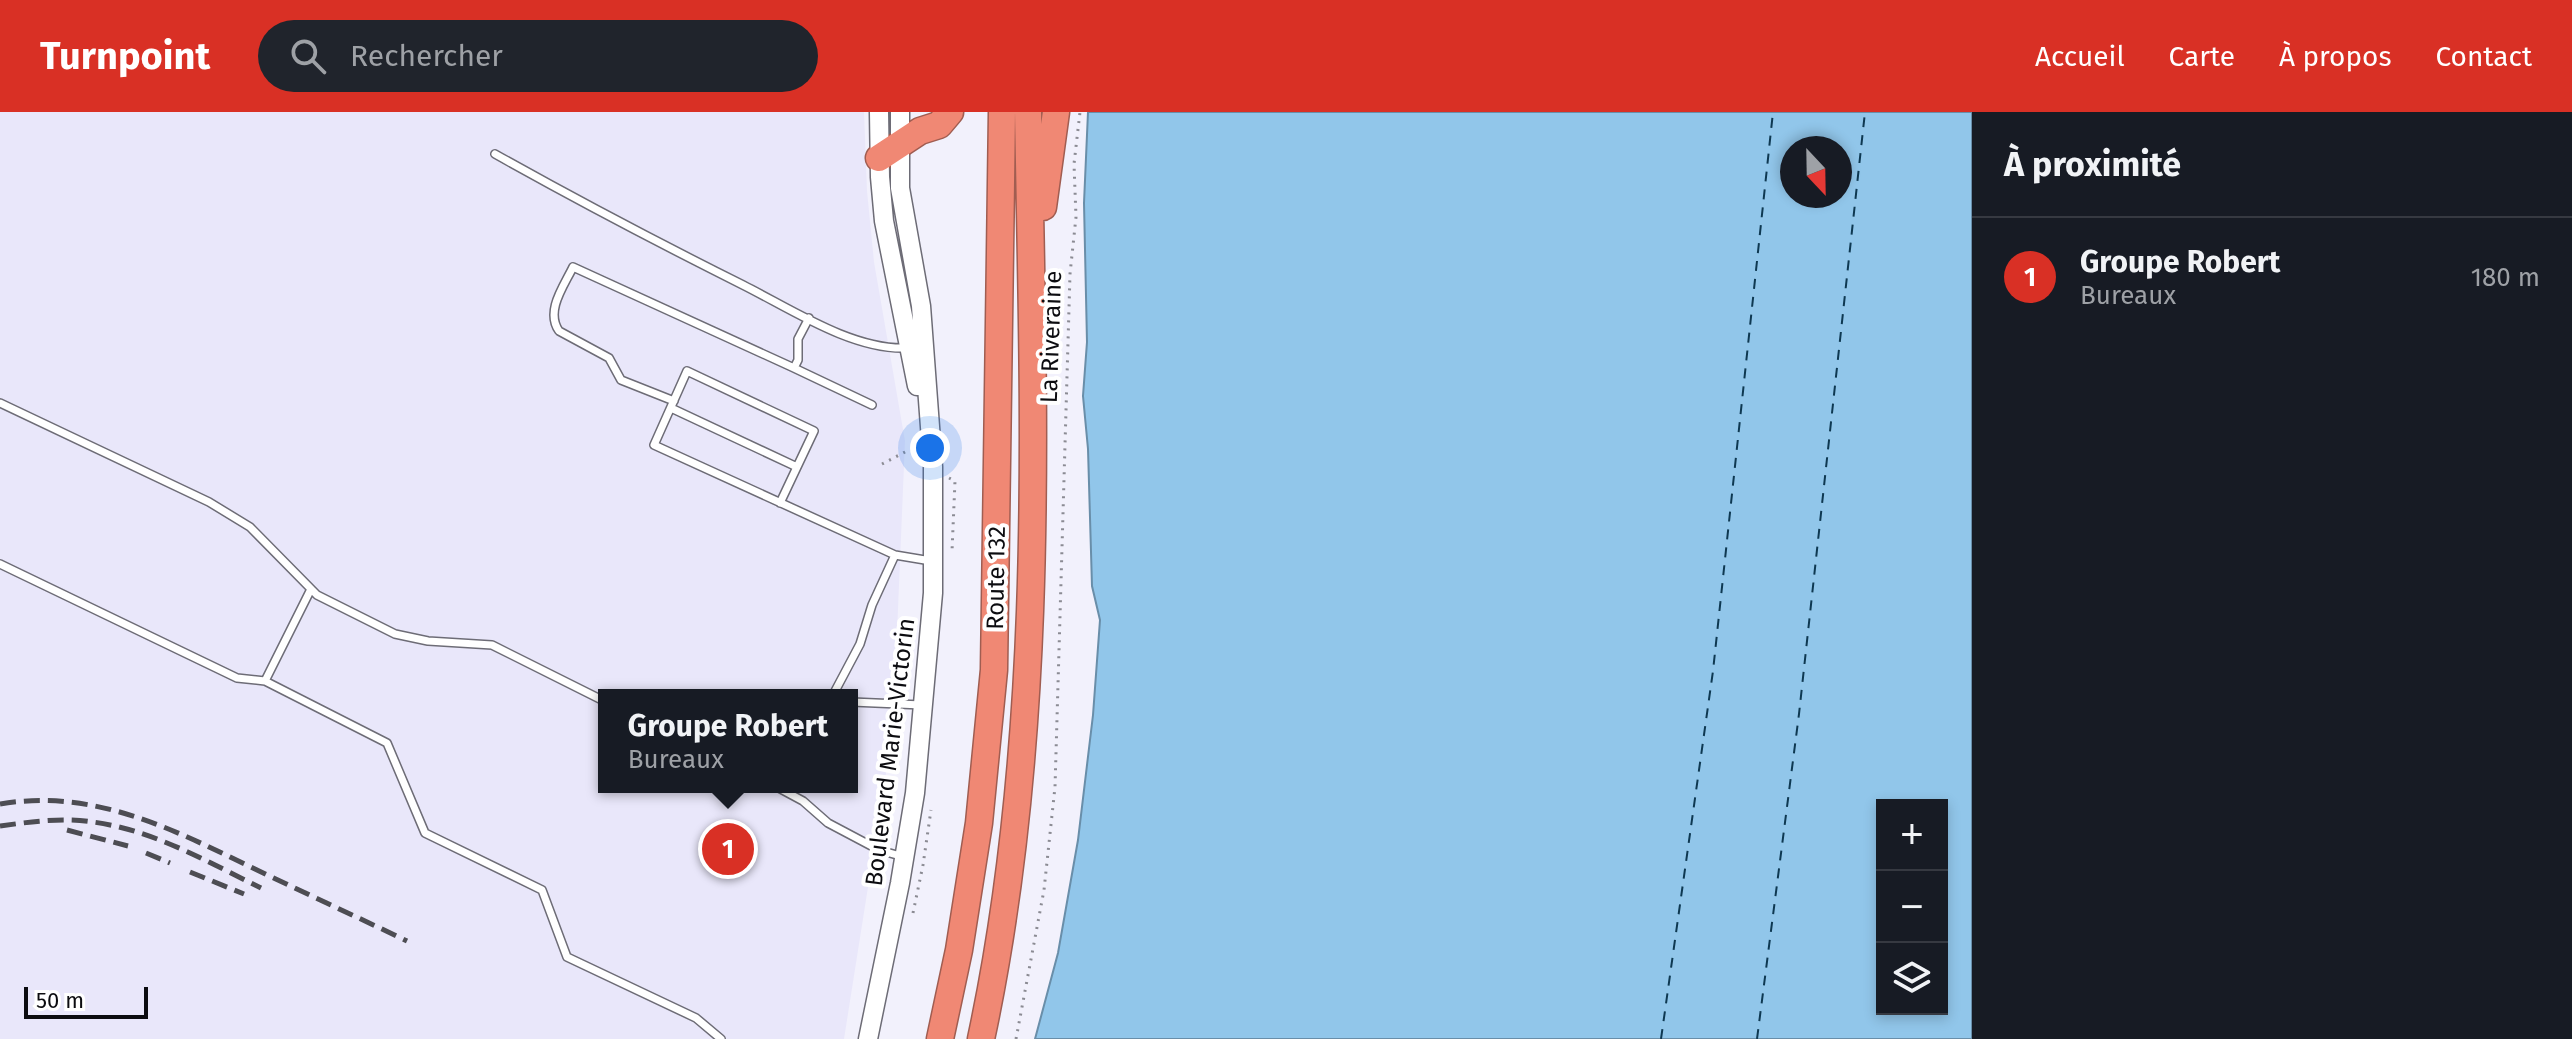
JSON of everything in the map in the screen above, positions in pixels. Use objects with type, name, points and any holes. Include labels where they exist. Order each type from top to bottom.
[{"type":"highway","points":[[894,142],[939,125],[950,112]]},
{"type":"highway","points":[[991,112],[999,343]]},
{"type":"highway","name":"Route 132","points":[[940,1039],[969,893],[990,719],[996,622],[1002,112]]},
{"type":"highway","name":"Route 132","points":[[981,1039],[1007,894],[1024,748],[1031,487],[1028,112]]},
{"type":"highway","points":[[1031,286],[1056,112]]},
{"type":"street","name":"Boulevard Marie-Victorin","points":[[868,1039],[904,858],[924,705],[934,561],[933,467],[917,347],[921,306],[894,142]]},
{"type":"lane","points":[[495,154],[604,215],[809,318],[868,344],[917,347]]},
{"type":"lane","points":[[797,467],[621,380],[609,358],[559,331],[554,324],[554,310],[573,267],[872,405]]},
{"type":"lane","points":[[794,368],[798,360],[798,339],[809,318]]},
{"type":"lane","points":[[780,503],[814,431],[687,371],[654,445],[780,503],[895,555],[934,561]]},
{"type":"lane","points":[[0,403],[209,502],[250,527],[317,595],[395,634],[428,641],[492,645],[598,698]]},
{"type":"lane","points":[[836,689],[860,644],[872,605],[895,555]]},
{"type":"lane","points":[[0,564],[237,678],[265,681],[387,743],[425,833],[542,890],[567,957],[696,1018],[721,1039]]},
{"type":"lane","points":[[265,681],[311,589]]},
{"type":"lane","points":[[858,702],[924,705]]},
{"type":"lane","points":[[788,793],[803,801],[828,823],[879,850],[904,858]]},
{"type":"path","name":"La Riveraine","points":[[1016,1039],[1044,890],[1058,747],[1070,274],[1076,217],[1074,164],[1080,112]]},
{"type":"path","points":[[882,464],[907,451]]},
{"type":"shaded area","points":[[0,112],[864,112],[874,262],[905,441],[893,729],[844,1039],[0,1039]]},
{"type":"water","points":[[1088,112],[1972,112],[1972,1039],[1035,1039],[1058,953],[1078,840],[1093,715],[1100,620],[1092,586],[1088,449],[1083,396],[1087,342],[1084,203]]},
{"type":"ferry route","points":[[1661,1039],[1713,671],[1773,112]]},
{"type":"ferry route","points":[[1757,1039],[1799,714],[1865,112]]},
{"type":"railway","points":[[0,804],[69,802],[133,816],[195,841],[407,941]]},
{"type":"railway","points":[[0,826],[70,820],[115,826],[180,848],[261,888]]},
{"type":"railway","points":[[67,830],[128,846]]},
{"type":"railway","points":[[146,853],[170,863]]},
{"type":"railway","points":[[190,872],[244,894]]},
{"type":"place","name":"Groupe Robert","points":[[728,849]]}]
